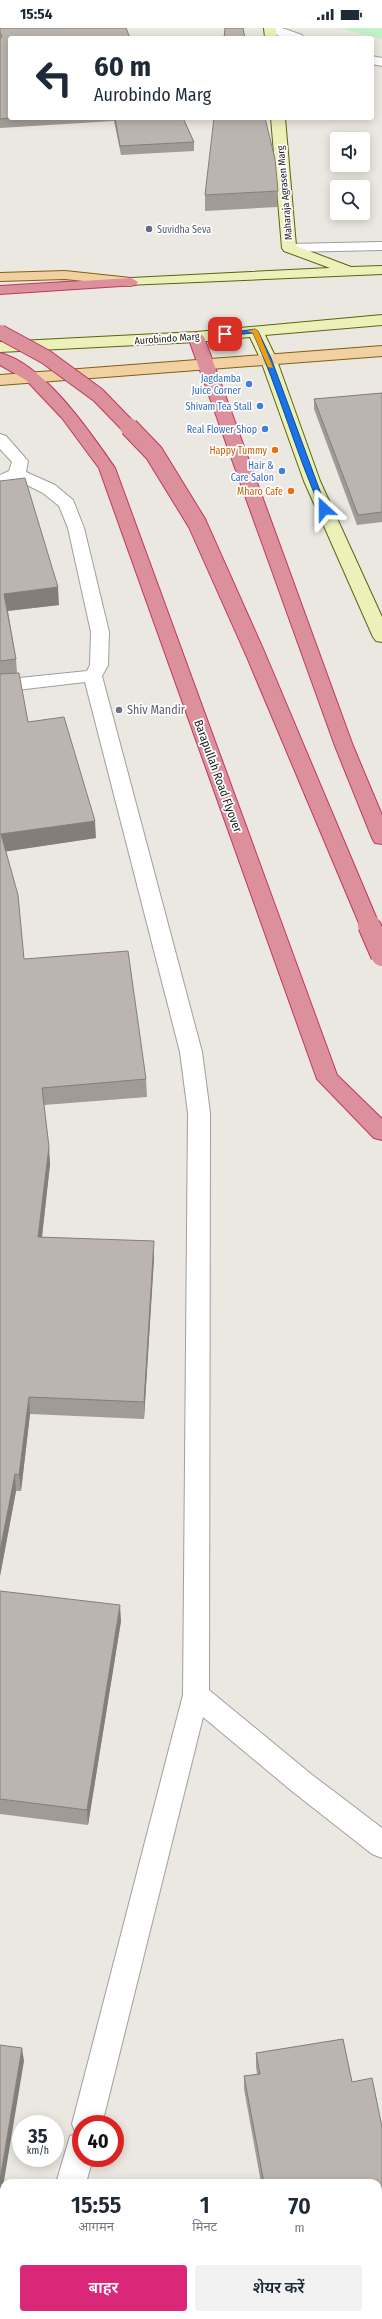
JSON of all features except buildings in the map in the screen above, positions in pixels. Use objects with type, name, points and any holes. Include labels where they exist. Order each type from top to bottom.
[{"type":"highway","points":[[0,290],[131,282]]},
{"type":"highway","points":[[0,332],[46,357],[98,395],[154,453],[197,523],[255,653],[382,955]]},
{"type":"highway","points":[[196,337],[221,410],[344,746],[382,838]]},
{"type":"highway","name":"Barapullah Road Flyover","points":[[0,358],[32,377],[68,415],[107,468],[328,1079],[382,1132]]},
{"type":"main road","points":[[0,277],[65,275],[131,282]]},
{"type":"main road","points":[[0,380],[268,358],[382,351]]},
{"type":"street","points":[[270,28],[292,36]]},
{"type":"street","name":"Maharaja Agrasen Marg","points":[[278,120],[289,248],[352,272]]},
{"type":"street","points":[[289,248],[382,246]]},
{"type":"street","points":[[131,282],[382,270]]},
{"type":"street","name":"Aurobindo Marg","points":[[0,346],[196,337],[382,320]]},
{"type":"street","points":[[255,331],[268,358],[312,480],[382,637]]},
{"type":"street","points":[[0,439],[20,461],[17,474]]},
{"type":"street","points":[[0,481],[17,474],[50,489],[67,504],[76,528],[100,632],[99,664],[94,676],[191,1052],[199,1113],[196,1695],[89,2115]]},
{"type":"street","points":[[0,686],[94,676]]},
{"type":"street","points":[[196,1695],[302,1783],[382,1844]]},
{"type":"street","points":[[72,2179],[75,2167]]},
{"type":"green space","points":[[339,28],[382,28],[382,39]]},
{"type":"slow traffic","points":[[250,331],[255,331],[271,367]]},
{"type":"place","name":"Suvidha Seva","points":[[149,229]]},
{"type":"place","name":"Jagdamba Juice Corner","points":[[249,384]]},
{"type":"place","name":"Shivam Tea Stall","points":[[260,406]]},
{"type":"place","name":"Real Flower Shop","points":[[265,429]]},
{"type":"place","name":"Happy Tummy","points":[[275,450]]},
{"type":"place","name":"Hair & Care Salon","points":[[282,471]]},
{"type":"place","name":"Mharo Cafe","points":[[291,491]]},
{"type":"place","name":"Shiv Mandir","points":[[119,710]]},
{"type":"route","points":[[225,334],[255,331],[268,358],[324,509]]}]
